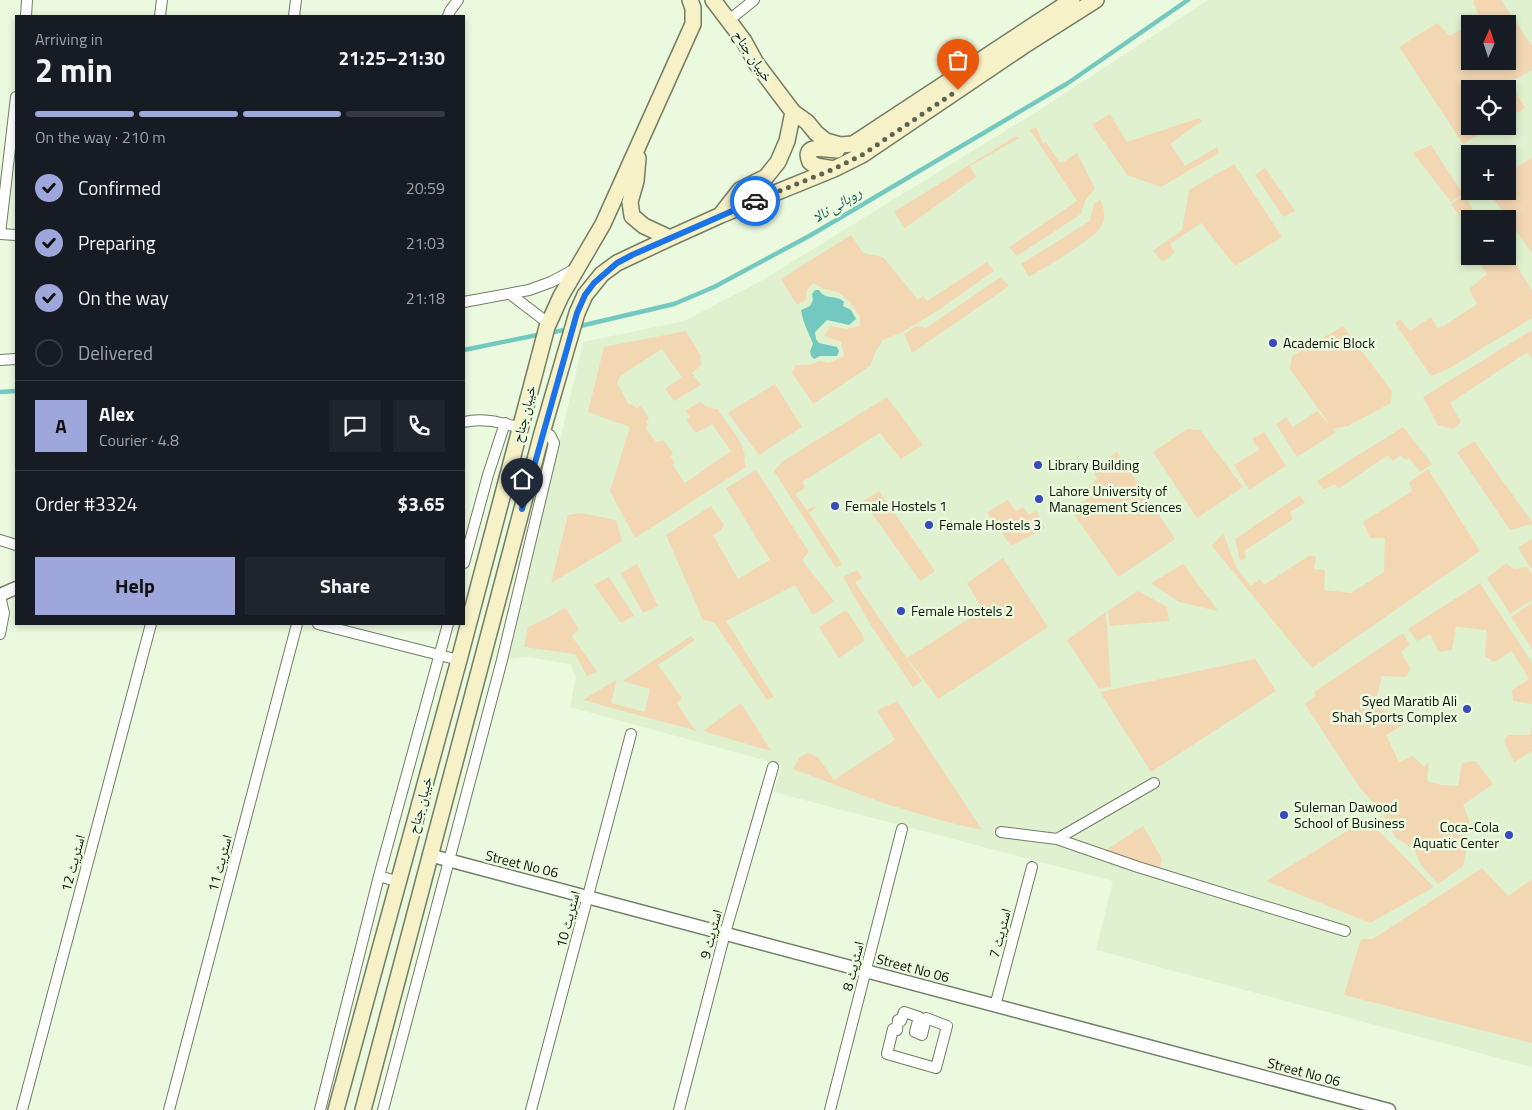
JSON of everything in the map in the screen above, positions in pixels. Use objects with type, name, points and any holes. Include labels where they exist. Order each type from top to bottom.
[{"type":"main road","name":"خیبان جناح","points":[[336,1110],[548,325],[561,296],[603,224],[693,24],[693,8],[690,0]]},
{"type":"main road","name":"خیبان جناح","points":[[714,0],[744,41],[756,63],[793,112],[807,122],[826,141],[840,145],[853,144]]},
{"type":"main road","points":[[834,169],[816,166],[810,162],[808,157],[809,151],[815,148],[838,150],[853,144],[1072,0]]},
{"type":"main road","name":"خیبان جناح","points":[[363,1110],[542,433],[577,313],[585,295],[602,274],[617,263],[722,215],[834,169],[862,155],[1022,47],[1096,0]]},
{"type":"main road","points":[[722,215],[740,190],[766,177],[778,162],[787,141],[793,112]]},
{"type":"main road","points":[[640,144],[636,181],[631,195],[630,208],[632,216],[637,221],[670,238]]},
{"type":"street","points":[[26,15],[28,0]]},
{"type":"street","points":[[160,15],[162,0]]},
{"type":"street","points":[[294,15],[296,0]]},
{"type":"street","points":[[448,15],[458,0]]},
{"type":"street","points":[[729,20],[754,0]]},
{"type":"street","points":[[15,106],[0,234],[15,235]]},
{"type":"street","points":[[465,302],[542,286],[577,268]]},
{"type":"street","points":[[510,294],[548,325]]},
{"type":"street","points":[[0,360],[15,359]]},
{"type":"street","points":[[465,422],[482,420],[505,423],[521,428]]},
{"type":"street","points":[[465,560],[488,475],[505,423]]},
{"type":"street","points":[[384,1110],[502,660],[554,444],[550,435],[542,433]]},
{"type":"street","points":[[0,540],[15,545]]},
{"type":"street","points":[[0,634],[4,613],[0,596],[15,588]]},
{"type":"street","name":"اسٹریٹ 12","points":[[22,1110],[151,625]]},
{"type":"street","name":"اسٹریٹ 11","points":[[170,1110],[297,625]]},
{"type":"street","points":[[322,625],[459,660]]},
{"type":"street","points":[[320,1110],[379,876],[448,625]]},
{"type":"street","name":"اسٹریٹ 10","points":[[531,1110],[631,734]]},
{"type":"street","name":"اسٹریٹ 9","points":[[679,1110],[725,933],[773,767]]},
{"type":"street","points":[[1057,839],[1154,783]]},
{"type":"street","name":"اسٹریٹ 8","points":[[830,1110],[902,829]]},
{"type":"street","points":[[1001,832],[1057,839],[1138,867],[1344,931]]},
{"type":"street","name":"Street No 06","points":[[429,855],[1389,1110]]},
{"type":"street","name":"اسٹریٹ 7","points":[[995,1006],[1032,867]]},
{"type":"street","points":[[379,876],[399,882]]},
{"type":"street","points":[[904,1012],[919,1017],[915,1032],[922,1035],[926,1018],[947,1026],[936,1068],[887,1054],[893,1029],[897,1030],[898,1020],[901,1020],[904,1012]]},
{"type":"shaded area","name":"Lahore University of Management Sciences","points":[[1208,0],[1532,0],[1532,1067],[1096,950],[1113,881],[774,792],[782,765],[570,707],[576,677],[570,664],[528,657],[509,659],[583,342],[684,321],[761,281],[1044,107]]},
{"type":"shaded area","points":[[1475,0],[1501,0],[1511,15],[1479,15],[1473,2]]},
{"type":"shaded area","points":[[1516,22],[1532,46],[1532,70],[1514,80],[1461,80],[1461,135],[1478,135],[1463,144],[1399,47],[1437,23],[1450,36],[1461,29],[1461,70],[1516,70]]},
{"type":"shaded area","points":[[1516,92],[1525,108],[1516,113]]},
{"type":"shaded area","points":[[1110,114],[1127,142],[1199,118],[1202,121],[1170,144],[1185,166],[1217,147],[1219,153],[1161,187],[1127,175],[1092,124]]},
{"type":"shaded area","points":[[1036,127],[1043,144],[1046,142],[1059,162],[1062,163],[1077,153],[1095,189],[1086,199],[1081,214],[1017,256],[1009,247],[1077,201],[1030,130]]},
{"type":"shaded area","points":[[1016,136],[1019,138],[970,166],[976,177],[905,228],[894,212]]},
{"type":"shaded area","points":[[1431,145],[1461,191],[1461,195],[1451,202],[1413,153]]},
{"type":"shaded area","points":[[1532,158],[1532,253],[1516,230],[1516,210],[1501,210],[1494,200],[1516,200],[1516,167]]},
{"type":"shaded area","points":[[1234,164],[1282,237],[1235,266],[1201,223],[1170,244],[1175,252],[1163,262],[1153,251],[1182,230],[1189,190]]},
{"type":"shaded area","points":[[1265,168],[1295,211],[1283,217],[1255,175]]},
{"type":"shaded area","points":[[1461,197],[1461,200],[1468,200],[1473,210],[1461,210],[1461,218],[1451,204]]},
{"type":"shaded area","points":[[1100,199],[1104,219],[1098,231],[1029,277],[1021,264],[1090,221],[1094,204]]},
{"type":"shaded area","points":[[851,235],[863,253],[883,257],[918,300],[923,296],[927,301],[987,262],[994,271],[937,311],[903,332],[883,340],[870,366],[813,404],[792,373],[796,365],[809,365],[820,361],[829,363],[844,356],[841,342],[824,336],[830,326],[846,329],[860,326],[860,317],[850,302],[838,292],[824,289],[813,283],[807,290],[806,300],[797,305],[781,279]]},
{"type":"shaded area","points":[[1516,264],[1532,291],[1532,318],[1448,369],[1431,376],[1395,323],[1400,319],[1410,331],[1431,317],[1437,328],[1444,326],[1477,304],[1469,289],[1487,274],[1482,265]]},
{"type":"shaded area","points":[[1001,277],[1009,286],[912,353],[904,334],[916,326],[926,328]]},
{"type":"shaded area","points":[[1343,326],[1392,391],[1391,403],[1348,426],[1333,429],[1336,432],[1297,457],[1276,424],[1286,417],[1293,427],[1317,411],[1330,425],[1290,369],[1292,356]]},
{"type":"shaded area","points":[[1532,330],[1532,359],[1527,352],[1450,403],[1461,422],[1454,429],[1438,425],[1423,397]]},
{"type":"shaded area","points":[[686,331],[701,356],[702,364],[692,373],[701,385],[674,401],[665,389],[682,377],[662,349],[620,376],[617,383],[629,405],[632,404],[637,409],[641,405],[649,419],[646,421],[648,425],[646,429],[656,442],[663,440],[673,453],[670,456],[675,463],[673,465],[685,483],[731,451],[712,424],[696,433],[686,420],[690,417],[685,411],[700,402],[707,407],[717,409],[730,427],[743,449],[746,467],[635,538],[610,491],[630,427],[588,412],[604,347]]},
{"type":"shaded area","points":[[775,384],[802,427],[759,455],[728,413]]},
{"type":"shaded area","points":[[887,397],[923,445],[901,459],[880,433],[802,482],[805,488],[795,494],[807,510],[814,506],[815,508],[809,513],[842,564],[836,568],[774,471],[783,461]]},
{"type":"shaded area","points":[[1403,427],[1432,464],[1420,472],[1409,458],[1406,460],[1400,455],[1393,461],[1388,455],[1338,489],[1335,484],[1323,490],[1317,481]]},
{"type":"shaded area","points":[[1187,429],[1200,430],[1243,487],[1197,518],[1153,452]]},
{"type":"shaded area","points":[[1264,432],[1286,466],[1249,490],[1234,465],[1259,450],[1252,439]]},
{"type":"shaded area","points":[[1474,441],[1532,524],[1510,530],[1457,452]]},
{"type":"shaded area","points":[[1117,452],[1175,539],[1118,577],[1071,510],[1092,495],[1089,486],[1097,479],[1093,469]]},
{"type":"shaded area","points":[[1428,469],[1480,551],[1312,668],[1212,546],[1223,533],[1237,569],[1251,586],[1260,579],[1264,585],[1310,555],[1316,557],[1314,569],[1325,570],[1324,590],[1351,593],[1384,572],[1385,538],[1370,538],[1363,522],[1412,491],[1409,482]]},
{"type":"shaded area","points":[[756,470],[809,552],[802,560],[834,601],[813,615],[795,585],[726,621],[774,697],[767,700],[714,622],[703,620],[666,535],[711,506],[724,525],[720,531],[713,535],[738,579],[770,560],[726,488]]},
{"type":"shaded area","points":[[879,491],[935,571],[920,581],[863,501]]},
{"type":"shaded area","points":[[1300,495],[1305,503],[1290,512],[1293,519],[1244,551],[1246,558],[1240,561],[1235,539]]},
{"type":"shaded area","points":[[1008,500],[1016,511],[1023,507],[1029,515],[1036,510],[1045,528],[1011,546],[987,512]]},
{"type":"shaded area","points":[[581,513],[616,520],[622,541],[551,583],[568,515]]},
{"type":"shaded area","points":[[1532,538],[1532,570],[1518,548]]},
{"type":"shaded area","points":[[1003,558],[1048,627],[938,699],[907,658],[983,610],[967,583]]},
{"type":"shaded area","points":[[1506,563],[1514,569],[1527,567],[1532,574],[1532,600],[1510,614],[1487,578]]},
{"type":"shaded area","points":[[637,564],[658,606],[643,613],[621,573]]},
{"type":"shaded area","points":[[1183,564],[1218,611],[1179,602],[1151,583]]},
{"type":"shaded area","points":[[857,570],[862,578],[855,582],[922,681],[913,687],[870,624],[843,577]]},
{"type":"shaded area","points":[[609,577],[634,616],[621,623],[594,585]]},
{"type":"shaded area","points":[[1480,583],[1532,663],[1532,704],[1513,701],[1512,690],[1529,679],[1512,651],[1494,662],[1485,656],[1487,630],[1456,627],[1452,650],[1439,652],[1430,634],[1417,641],[1408,629]]},
{"type":"shaded area","points":[[1138,591],[1167,607],[1169,621],[1110,626],[1108,611]]},
{"type":"shaded area","points":[[1532,603],[1532,649],[1511,617]]},
{"type":"shaded area","points":[[565,607],[579,629],[572,636],[597,672],[587,676],[575,654],[524,647],[528,627]]},
{"type":"shaded area","points":[[846,610],[862,634],[864,641],[839,658],[819,627]]},
{"type":"shaded area","points":[[1106,612],[1111,687],[1099,689],[1067,640]]},
{"type":"shaded area","points":[[1403,633],[1410,645],[1401,652],[1411,669],[1405,677],[1382,676],[1374,707],[1401,715],[1403,725],[1386,735],[1399,762],[1413,756],[1424,767],[1429,762],[1427,781],[1441,785],[1458,786],[1462,763],[1476,761],[1493,784],[1463,805],[1469,820],[1467,847],[1463,866],[1438,884],[1421,865],[1414,849],[1396,838],[1381,811],[1360,788],[1305,704],[1316,696],[1314,692]]},
{"type":"shaded area","points":[[691,636],[695,640],[658,665],[682,698],[677,703],[697,731],[583,700],[617,679],[611,703],[645,712],[650,689],[623,681]]},
{"type":"shaded area","points":[[1255,659],[1276,691],[1151,772],[1100,692]]},
{"type":"shaded area","points":[[898,701],[982,830],[883,803],[793,769],[799,758],[808,753],[818,757],[834,780],[895,740],[877,710]]},
{"type":"shaded area","points":[[741,703],[771,751],[703,731]]},
{"type":"shaded area","points":[[1532,726],[1532,751],[1514,762],[1504,741],[1508,735],[1530,735]]},
{"type":"shaded area","points":[[1367,819],[1434,887],[1370,923],[1266,881]]},
{"type":"shaded area","points":[[1143,826],[1162,859],[1160,867],[1103,852]]},
{"type":"shaded area","points":[[1482,868],[1508,896],[1532,879],[1532,1043],[1344,995],[1361,939],[1373,939]]},
{"type":"water","points":[[815,290],[819,290],[828,297],[838,298],[844,302],[843,306],[851,310],[856,319],[849,325],[827,320],[815,332],[819,343],[837,347],[839,351],[837,356],[820,356],[814,359],[811,356],[810,351],[813,344],[801,310],[810,306],[813,300],[812,294]]},
{"type":"waterway","name":"روہائی نالا","points":[[576,327],[674,304],[714,287],[811,235],[1068,83],[1188,0]]},
{"type":"waterway","name":"روہائی نالا","points":[[549,333],[569,329]]},
{"type":"waterway","name":"روہائی نالا","points":[[465,350],[542,334]]},
{"type":"waterway","name":"روہائی نالا","points":[[0,392],[15,391]]},
{"type":"way so far","points":[[755,201],[834,169],[862,155],[958,90]]},
{"type":"place","name":"Academic Block","points":[[1273,343]]},
{"type":"place","name":"Library Building","points":[[1038,465]]},
{"type":"place","name":"Lahore University of Management Sciences","points":[[1039,499]]},
{"type":"place","name":"Female Hostels 1","points":[[835,506]]},
{"type":"place","name":"Female Hostels 3","points":[[929,525]]},
{"type":"place","name":"Female Hostels 2","points":[[901,611]]},
{"type":"place","name":"Syed Maratib Ali Shah Sports Complex","points":[[1467,709]]},
{"type":"place","name":"Suleman Dawood School of Business","points":[[1284,815]]},
{"type":"place","name":"Coca-Cola Aquatic Center","points":[[1509,835]]},
{"type":"route","points":[[522,509],[572,328],[585,295],[594,283],[602,274],[632,255],[755,201]]}]
